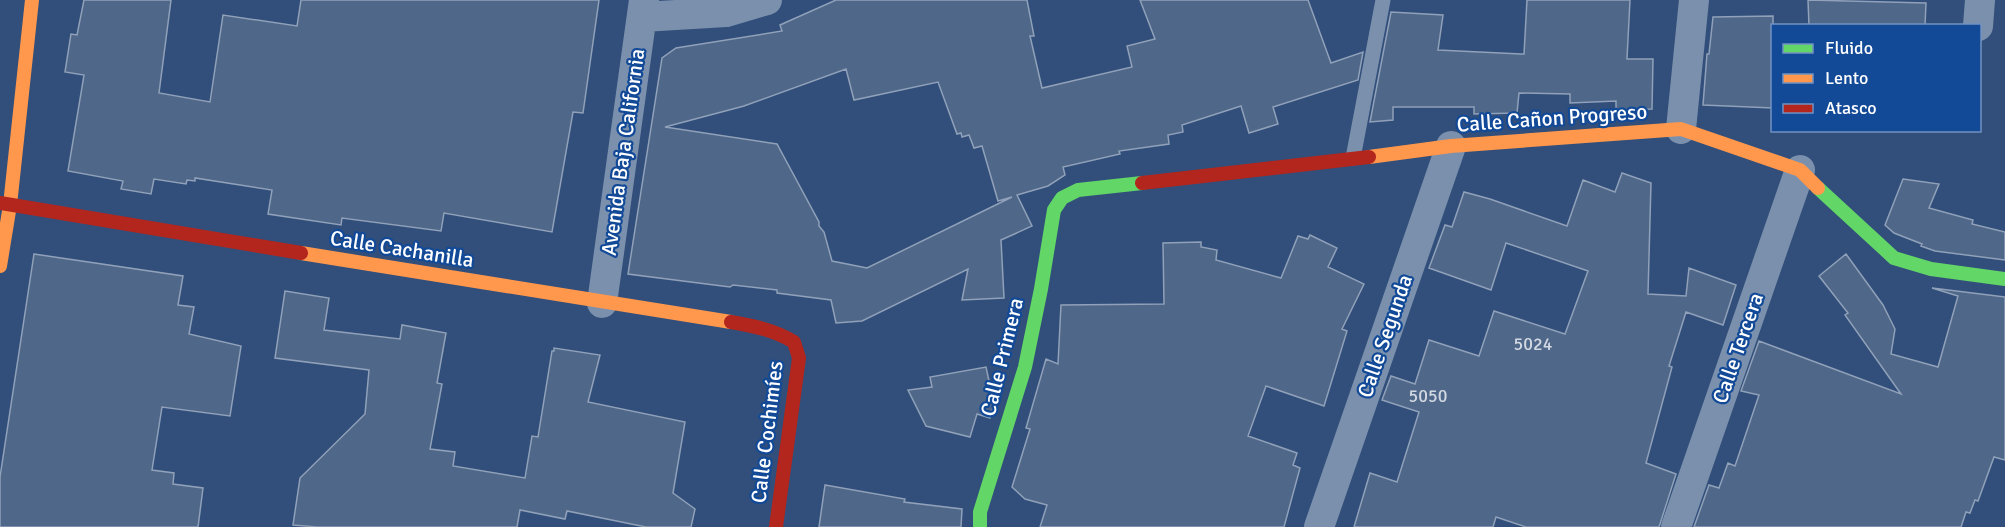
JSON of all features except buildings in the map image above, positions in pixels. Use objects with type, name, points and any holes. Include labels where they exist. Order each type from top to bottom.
[{"type":"street","points":[[0,266],[5,204],[32,0]]},
{"type":"street","points":[[643,8],[726,12],[767,0]]},
{"type":"street","points":[[1681,129],[1694,0]]},
{"type":"street","points":[[1978,24],[1980,0]]},
{"type":"street","name":"Avenida Baja California","points":[[602,303],[643,8]]},
{"type":"street","name":"Calle Cañon Progreso","points":[[1062,198],[1078,190],[1451,146],[1681,129],[1800,170],[1894,258],[1931,269],[2005,279]]},
{"type":"street","name":"Calle Segunda","points":[[1319,527],[1451,146]]},
{"type":"street","name":"Calle Tercera","points":[[1676,527],[1800,170]]},
{"type":"street","name":"Calle Primera","points":[[980,527],[980,512],[1025,367],[1054,210],[1062,198]]},
{"type":"street","name":"Calle Cachanilla","points":[[5,204],[754,326],[779,333],[794,342]]},
{"type":"street","name":"Calle Cochimíes","points":[[776,527],[799,358],[794,342]]},
{"type":"lane","points":[[1353,158],[1383,0]]},
{"type":"traffic: fast","points":[[980,527],[980,512],[1025,367],[1054,210],[1062,198],[1078,190],[1142,183]]},
{"type":"traffic: fast","points":[[1818,188],[1894,258],[1931,269],[2005,279]]},
{"type":"traffic: slow","points":[[0,266],[10,205],[32,0]]},
{"type":"traffic: slow","points":[[1369,157],[1451,146],[1681,129],[1800,170],[1818,188]]},
{"type":"traffic: slow","points":[[301,253],[731,322]]},
{"type":"traffic: jam","points":[[1142,183],[1369,157]]},
{"type":"traffic: jam","points":[[0,203],[301,253]]},
{"type":"traffic: jam","points":[[731,322],[779,334],[794,342],[799,358],[776,527]]}]
